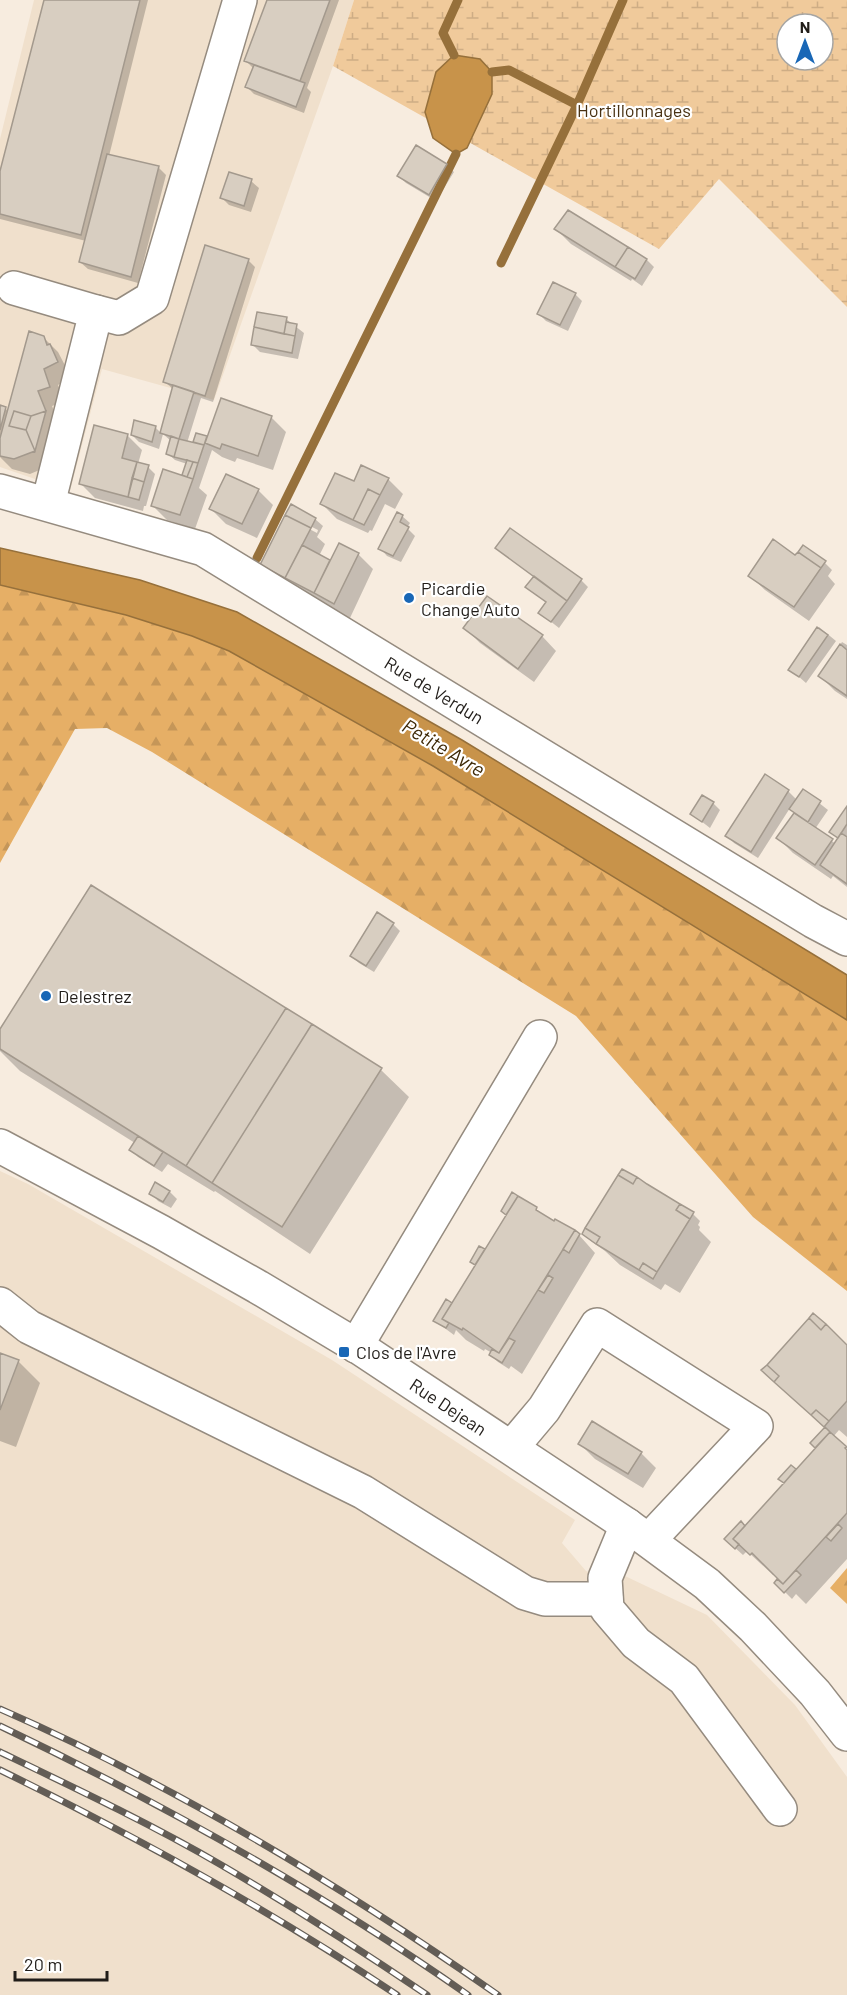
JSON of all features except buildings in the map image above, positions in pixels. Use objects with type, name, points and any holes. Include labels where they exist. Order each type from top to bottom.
[{"type":"street","points":[[14,288],[119,318],[152,298],[240,0]]},
{"type":"street","points":[[48,504],[96,312]]},
{"type":"street","name":"Rue de Verdun","points":[[0,491],[203,549],[813,921],[847,939]]},
{"type":"street","points":[[356,1346],[540,1037]]},
{"type":"street","name":"Rue Dejean","points":[[0,1146],[258,1287],[356,1346],[638,1532],[706,1584],[753,1627],[815,1693],[847,1734]]},
{"type":"street","points":[[0,1304],[29,1327],[363,1492],[525,1593],[545,1599],[606,1599]]},
{"type":"street","points":[[512,1447],[544,1409],[597,1325],[756,1426],[638,1532],[605,1578],[606,1599],[607,1609],[636,1643],[684,1679],[780,1809]]},
{"type":"shaded area","points":[[34,0],[354,0],[333,66],[214,400],[102,369],[70,491],[0,467],[0,139]]},
{"type":"shaded area","points":[[0,1171],[28,1184],[332,1360],[575,1520],[562,1543],[586,1571],[619,1583],[625,1576],[707,1615],[795,1705],[847,1777],[847,1995],[0,1995]]},
{"type":"green space","name":"Hortillonnages","points":[[354,0],[847,0],[847,307],[719,179],[659,249],[333,66]]},
{"type":"green space","points":[[0,585],[126,615],[192,636],[229,651],[433,766],[847,1020],[847,1291],[753,1217],[576,1016],[152,752],[107,728],[75,729],[0,863]]},
{"type":"green space","points":[[847,1568],[847,1604],[830,1588]]},
{"type":"water","points":[[454,55],[480,59],[492,72],[492,94],[467,148],[456,154],[433,138],[425,112],[436,72]]},
{"type":"water","name":"Petite Avre","points":[[0,548],[140,580],[237,612],[462,740],[847,975],[847,1020],[433,766],[229,651],[192,636],[126,615],[0,585]]},
{"type":"waterway","points":[[454,55],[443,33],[458,0]]},
{"type":"waterway","points":[[501,263],[577,105],[623,0]]},
{"type":"waterway","points":[[492,72],[509,70],[577,105]]},
{"type":"waterway","points":[[257,558],[456,154]]},
{"type":"railway","points":[[0,1709],[129,1770],[256,1840],[379,1915],[498,1995]]},
{"type":"railway","points":[[0,1726],[121,1786],[240,1851],[355,1920],[468,1995]]},
{"type":"railway","points":[[0,1752],[113,1807],[249,1881],[427,1995]]},
{"type":"railway","points":[[0,1770],[102,1821],[252,1904],[397,1995]]},
{"type":"place","name":"Picardie Change Auto","points":[[409,598]]},
{"type":"place","name":"Delestrez","points":[[46,996]]},
{"type":"place","name":"Clos de l'Avre","points":[[344,1352]]}]
